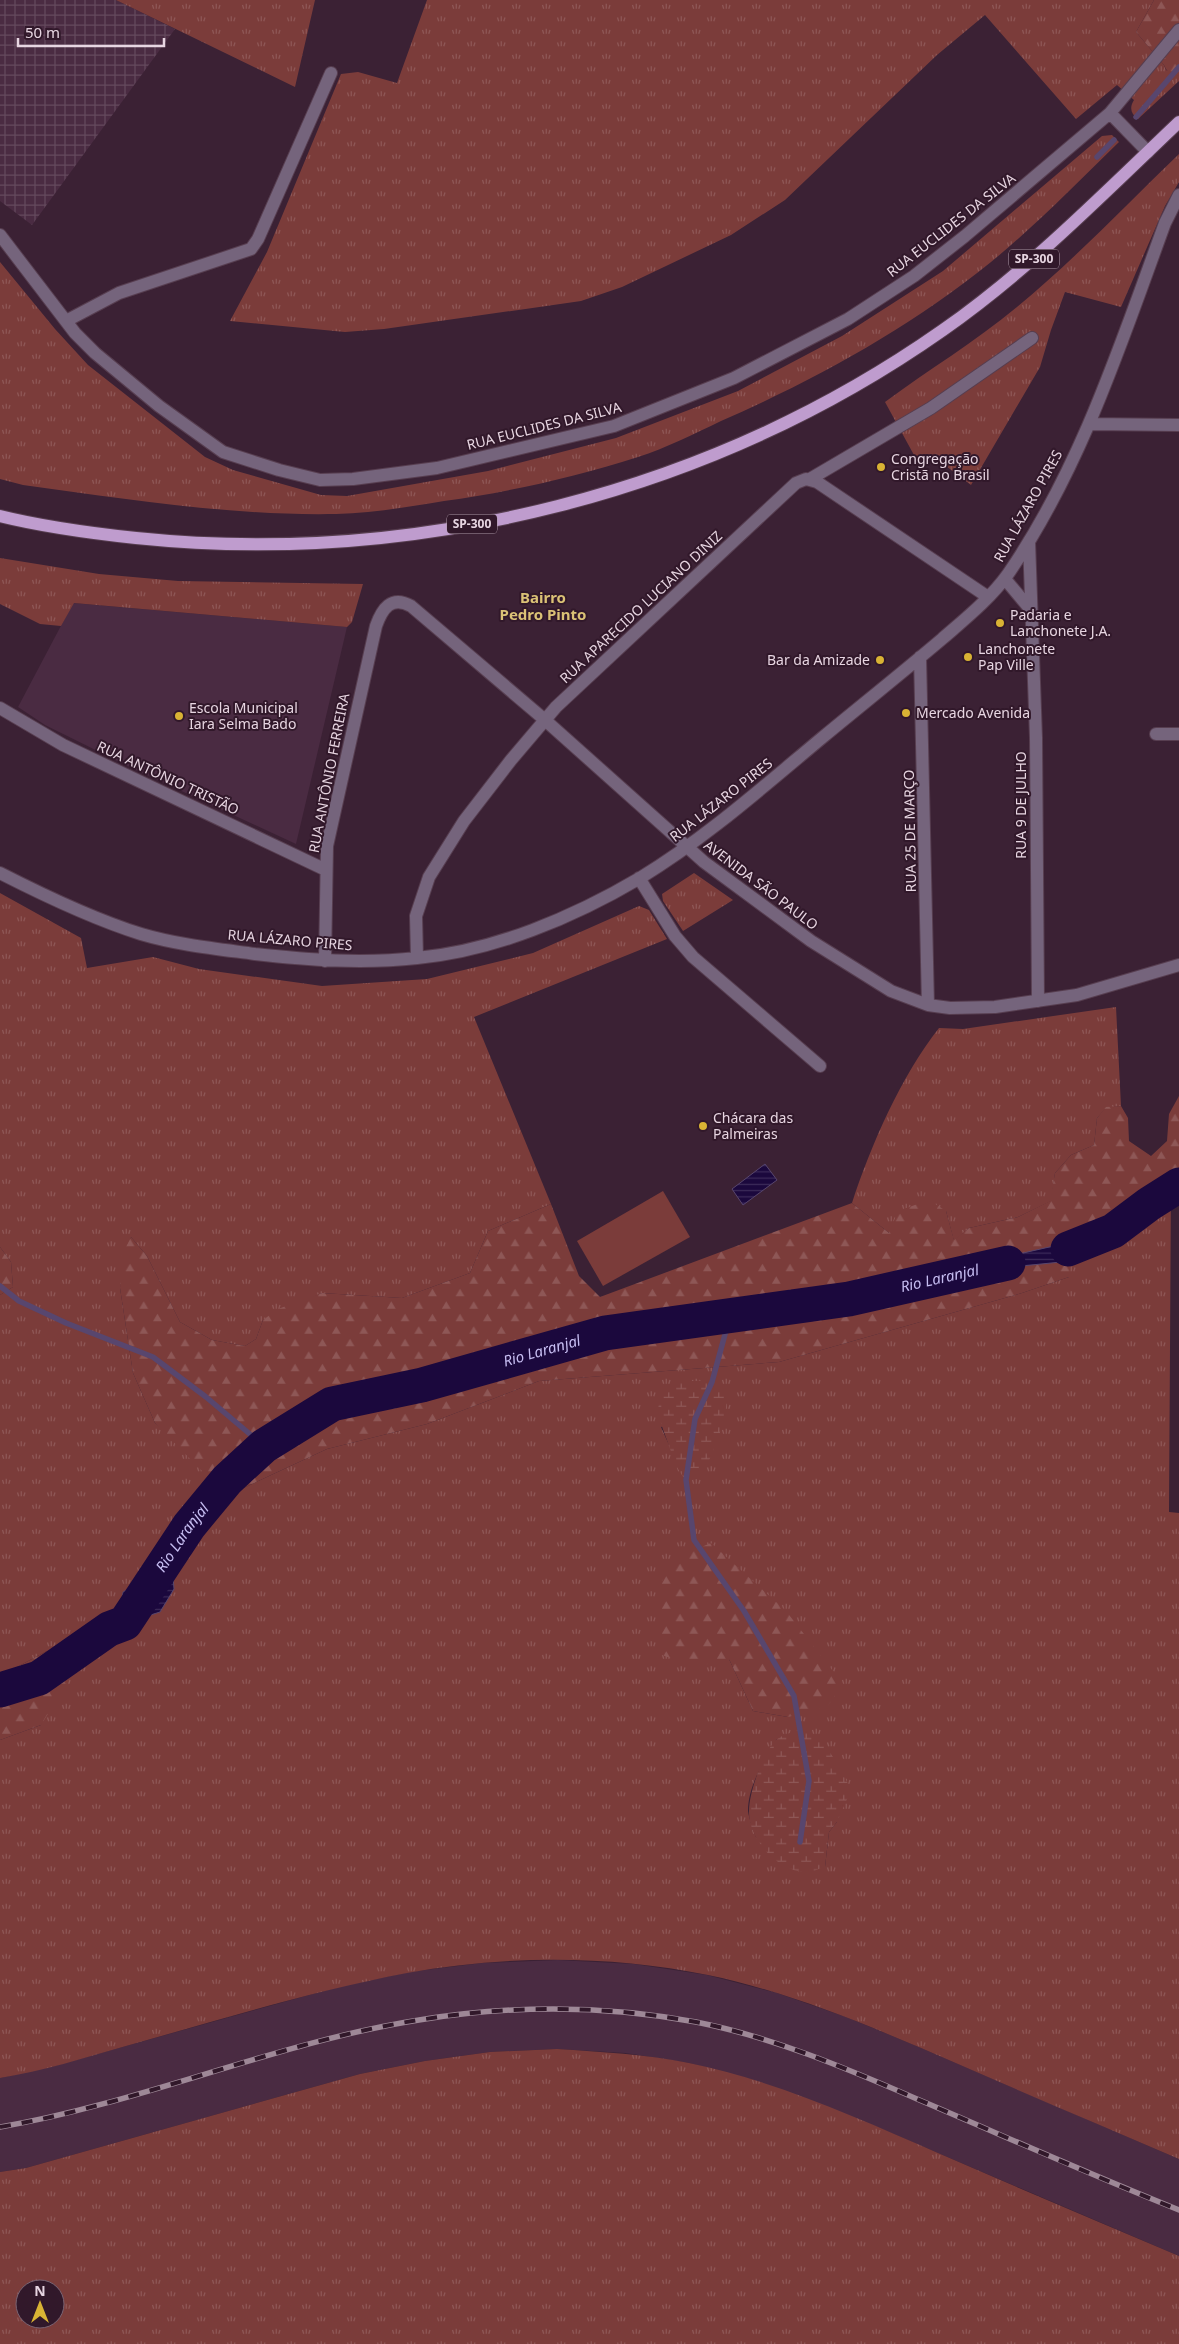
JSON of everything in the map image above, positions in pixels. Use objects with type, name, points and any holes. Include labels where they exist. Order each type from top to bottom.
[{"type":"main road","name":"SP-300","points":[[0,516],[93,534],[174,542],[255,545],[336,543],[418,534],[497,520],[612,490],[664,474],[738,444],[812,410],[872,376],[942,331],[1003,286],[1179,122]]},
{"type":"street","name":"RUA EUCLIDES DA SILVA","points":[[0,235],[66,321],[110,367],[158,406],[224,452],[279,470],[320,480],[353,479],[437,468],[614,426],[734,378],[848,319],[914,276],[951,248],[1110,113],[1179,30]]},
{"type":"street","points":[[66,321],[118,293],[251,249],[258,239],[331,73]]},
{"type":"street","points":[[1110,113],[1148,152]]},
{"type":"street","name":"RUA LÁZARO PIRES","points":[[0,873],[68,905],[144,935],[238,952],[325,961],[418,958],[454,952],[517,934],[574,912],[639,878],[704,836],[920,657],[988,597],[1005,579],[1029,539],[1090,424],[1166,223],[1179,195]]},
{"type":"street","name":"RUA APARECIDO LUCIANO DINIZ","points":[[418,958],[416,916],[429,877],[476,806],[545,720],[796,483],[810,479],[932,408],[1032,338]]},
{"type":"street","points":[[1090,424],[1179,425]]},
{"type":"street","points":[[810,479],[988,597]]},
{"type":"street","name":"RUA 9 DE JULHO","points":[[1029,539],[1036,738],[1038,1001]]},
{"type":"street","points":[[1005,579],[1031,610]]},
{"type":"street","name":"AVENIDA SÃO PAULO","points":[[395,602],[411,606],[545,720],[687,848],[764,908],[811,941],[892,991],[928,1005],[950,1008],[973,1008],[1038,1001],[1094,991],[1179,965]]},
{"type":"street","name":"RUA ANTÔNIO FERREIRA","points":[[325,961],[328,836],[376,626],[382,611],[395,602]]},
{"type":"street","name":"RUA 25 DE MARÇO","points":[[920,657],[928,1005]]},
{"type":"street","name":"RUA ANTÔNIO TRISTÃO","points":[[0,708],[63,746],[326,870]]},
{"type":"street","points":[[1156,734],[1179,734]]},
{"type":"street","points":[[639,878],[675,936],[693,957],[820,1066]]},
{"type":"shaded area","points":[[0,0],[116,0],[175,29],[32,225],[0,201]]},
{"type":"shaded area","name":"Escola Municipal Iara Selma Bado","points":[[73,603],[347,627],[296,844],[134,769],[45,725],[18,707]]},
{"type":"shaded area","points":[[558,1960],[634,1964],[707,1975],[777,1993],[846,2017],[912,2044],[1179,2159],[1179,2256],[877,2127],[750,2079],[689,2063],[625,2053],[557,2049],[490,2052],[425,2061],[360,2074],[26,2168],[0,2172],[0,2078],[54,2066],[338,1987],[409,1972],[482,1963]]},
{"type":"green space","points":[[116,0],[315,0],[295,87]]},
{"type":"green space","points":[[427,0],[1154,0],[1136,32],[1164,65],[1166,70],[1179,76],[1179,81],[1138,119],[1132,111],[1134,100],[1117,85],[1076,119],[985,15],[937,55],[785,200],[731,235],[622,287],[581,301],[384,329],[345,332],[230,321],[267,252],[341,74],[358,72],[397,83]]},
{"type":"green space","points":[[1154,0],[1179,0],[1179,76],[1168,72],[1136,32]]},
{"type":"green space","points":[[1112,135],[1119,142],[1040,219],[991,262],[928,309],[827,370],[792,388],[680,440],[638,457],[566,477],[493,493],[390,509],[336,514],[257,512],[179,506],[23,485],[0,479],[0,262],[55,329],[88,365],[205,457],[233,470],[321,495],[347,496],[488,471],[616,438],[738,391],[842,336],[943,271],[1102,136]]},
{"type":"green space","points":[[1179,154],[1179,182],[1165,206],[1121,307],[1065,292],[1040,367],[971,485],[934,457],[920,466],[885,402],[985,332],[1017,307],[1079,251]]},
{"type":"green space","points":[[0,558],[99,574],[178,581],[363,584],[352,622],[347,627],[74,603],[61,626],[40,624],[0,604]]},
{"type":"green space","points":[[694,873],[733,900],[683,931],[663,901],[662,894]]},
{"type":"green space","points":[[0,893],[81,938],[87,968],[153,957],[199,969],[322,986],[427,979],[533,953],[639,906],[649,910],[667,939],[474,1017],[551,1204],[488,1231],[470,1273],[402,1298],[322,1293],[263,1320],[256,1339],[245,1346],[212,1340],[180,1322],[147,1256],[131,1237],[120,1288],[133,1373],[155,1423],[237,1491],[327,1449],[427,1424],[539,1381],[779,1362],[1022,1293],[1069,1277],[962,1272],[1143,1202],[1171,1184],[1169,1512],[1179,1513],[1179,2159],[897,2038],[804,2002],[708,1975],[671,1968],[596,1961],[519,1960],[482,1963],[444,1967],[371,1980],[231,2016],[63,2064],[0,2078],[0,1740],[41,1725],[47,1651],[0,1676],[0,1295],[13,1287],[11,1262],[0,1247]],"holes":[[[725,1408],[669,1445],[661,1427]],[[729,1659],[788,1717],[753,1711]],[[777,1739],[837,1822],[829,1832],[825,1867],[756,1837],[748,1811],[751,1792],[762,1764]]]},
{"type":"green space","points":[[1116,1007],[1121,1106],[1106,1108],[1097,1118],[1094,1145],[1071,1155],[1055,1173],[1051,1201],[1018,1217],[969,1228],[954,1241],[946,1211],[889,1233],[852,1203],[868,1158],[888,1112],[912,1067],[939,1028],[963,1029]]},
{"type":"green space","points":[[1179,1096],[1179,1191],[1170,1184],[1143,1202],[1057,1245],[1010,1256],[965,1271],[1071,1261],[1069,1277],[1022,1293],[779,1362],[539,1381],[427,1424],[327,1449],[237,1491],[207,1476],[155,1423],[133,1373],[120,1288],[122,1255],[131,1237],[147,1256],[180,1322],[212,1340],[245,1346],[256,1339],[263,1320],[278,1309],[322,1293],[402,1298],[470,1273],[488,1231],[551,1204],[579,1276],[600,1297],[852,1203],[889,1233],[898,1211],[929,1200],[946,1211],[954,1240],[969,1228],[1018,1217],[1050,1201],[1055,1173],[1071,1155],[1094,1145],[1097,1118],[1106,1107],[1121,1106],[1128,1118],[1129,1141],[1151,1156],[1167,1141],[1169,1114]]},
{"type":"green space","points":[[663,1191],[690,1237],[603,1286],[577,1241]]},
{"type":"green space","points":[[0,1247],[11,1262],[13,1287],[0,1295]]},
{"type":"green space","points":[[683,1381],[718,1383],[722,1385],[726,1392],[727,1403],[720,1432],[709,1461],[698,1479],[686,1480],[680,1472],[659,1416],[658,1409],[664,1395]]},
{"type":"green space","points":[[711,1543],[786,1611],[843,1684],[827,1707],[788,1717],[753,1711],[729,1659],[695,1667],[662,1655],[661,1582],[682,1555]]},
{"type":"green space","points":[[47,1651],[69,1680],[41,1725],[0,1740],[0,1676]]},
{"type":"green space","points":[[801,1729],[817,1738],[831,1754],[851,1790],[837,1822],[829,1832],[825,1867],[807,1872],[796,1871],[786,1866],[767,1852],[759,1843],[754,1832],[750,1822],[749,1811],[751,1794],[758,1773],[771,1746],[779,1738]]},
{"type":"green space","points":[[557,2049],[607,2052],[689,2063],[785,2090],[878,2127],[1179,2256],[1179,2344],[0,2344],[0,2172],[26,2168],[360,2074],[425,2061],[490,2052]]},
{"type":"water","points":[[765,1164],[777,1180],[743,1205],[732,1189]]},
{"type":"water","points":[[1112,1224],[1114,1240],[1071,1261],[962,1272],[1010,1256],[1058,1245]]},
{"type":"water","points":[[189,1526],[185,1549],[173,1577],[174,1589],[160,1612],[125,1623],[121,1607],[123,1592],[134,1586],[174,1535]]},
{"type":"waterway","points":[[1136,117],[1179,67]]},
{"type":"waterway","points":[[1097,157],[1114,140]]},
{"type":"waterway","name":"Rio Laranjal","points":[[1068,1249],[1113,1231],[1149,1204],[1179,1185]]},
{"type":"waterway","name":"Rio Laranjal","points":[[0,1690],[39,1678],[109,1629],[125,1623],[189,1526],[227,1480],[264,1446],[332,1404],[422,1385],[605,1333],[849,1299],[1008,1263]]},
{"type":"waterway","points":[[0,1286],[19,1301],[66,1323],[153,1357],[206,1397],[264,1446]]},
{"type":"waterway","points":[[730,1316],[712,1382],[695,1419],[686,1480],[694,1540],[744,1611],[794,1696],[809,1781],[800,1842]]},
{"type":"railway","points":[[0,2127],[105,2103],[314,2043],[366,2030],[419,2020],[454,2015],[523,2010],[558,2009],[627,2012],[661,2016],[724,2028],[808,2054],[1179,2210]]},
{"type":"place","name":"Congregação Cristã no Brasil","points":[[881,467]]},
{"type":"place","name":"Padaria e Lanchonete J.A.","points":[[1000,623]]},
{"type":"place","name":"Lanchonete Pap Ville","points":[[968,657]]},
{"type":"place","name":"Bar da Amizade","points":[[880,660]]},
{"type":"place","name":"Mercado Avenida","points":[[906,713]]},
{"type":"place","name":"Escola Municipal Iara Selma Bado","points":[[179,716]]},
{"type":"place","name":"Chácara das Palmeiras","points":[[703,1126]]},
{"type":"district","name":"Bairro Pedro Pinto","points":[[543,606]]}]
